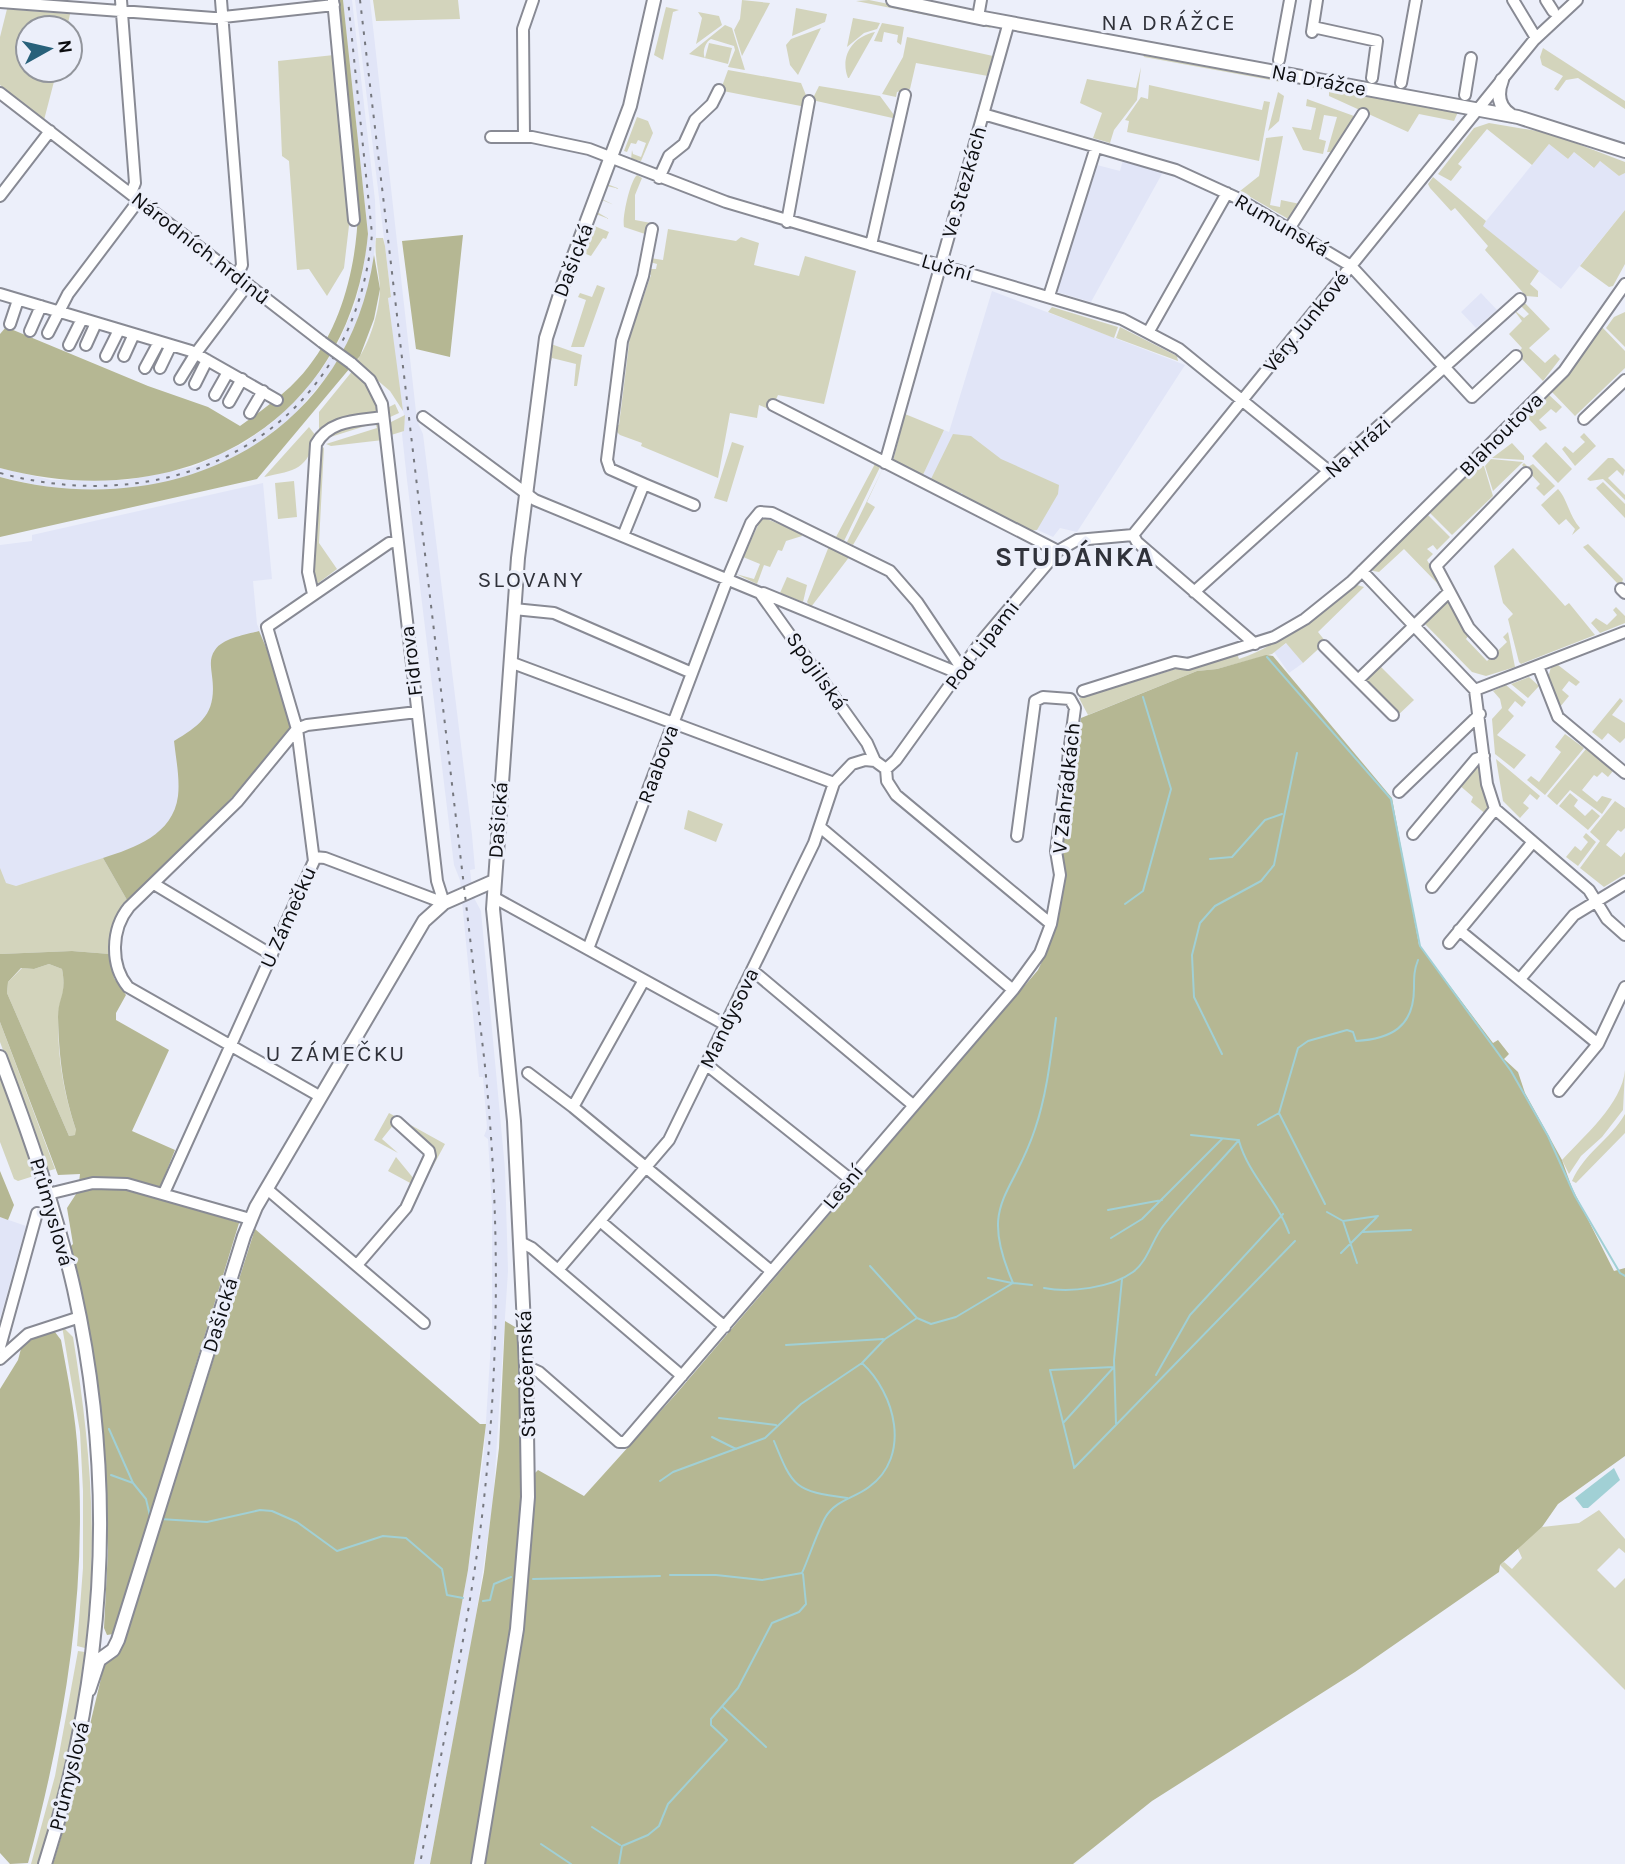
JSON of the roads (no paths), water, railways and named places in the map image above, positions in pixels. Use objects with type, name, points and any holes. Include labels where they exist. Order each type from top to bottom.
[{"type":"main road","name":"Dašická","points":[[89,1689],[99,1660],[96,1649],[114,1649],[120,1636],[250,1219],[420,926],[444,903],[494,881],[514,609],[541,366],[550,324],[632,98],[654,0]]},
{"type":"main road","name":"Na Drážce","points":[[893,0],[1518,117],[1625,150]]},
{"type":"main road","points":[[1502,80],[1499,91],[1503,108],[1518,117]]},
{"type":"main road","name":"Staročernská","points":[[478,1864],[517,1629],[525,1555],[526,1366],[512,1090],[495,942],[494,881]]},
{"type":"main road","name":"Průmyslová","points":[[0,1057],[48,1194],[80,1317],[90,1378],[96,1454],[100,1546],[96,1649],[45,1864],[65,1800],[89,1689]]},
{"type":"main road","name":"Průmyslová","points":[[96,1454],[96,1556],[91,1615],[96,1649]]},
{"type":"street","points":[[221,0],[242,265],[237,276]]},
{"type":"street","points":[[524,136],[523,29],[533,0]]},
{"type":"street","points":[[978,17],[981,0]]},
{"type":"street","points":[[1279,60],[1290,0]]},
{"type":"street","points":[[1317,0],[1312,30],[1377,41],[1372,78]]},
{"type":"street","points":[[1401,83],[1416,0]]},
{"type":"street","points":[[1513,0],[1536,38]]},
{"type":"street","points":[[1546,0],[1553,11]]},
{"type":"street","name":"Věry Junkové","points":[[1133,535],[1536,38],[1577,0]]},
{"type":"street","points":[[1,4],[121,6],[222,18],[333,3],[354,220]]},
{"type":"street","points":[[48,333],[68,294],[135,197],[121,6]]},
{"type":"street","name":"Ve Stezkách","points":[[884,463],[1009,22]]},
{"type":"street","points":[[1465,95],[1471,58]]},
{"type":"street","points":[[659,177],[669,156],[684,144],[695,120],[712,104],[719,90]]},
{"type":"street","name":"Národních hrdinů","points":[[0,93],[351,363],[373,384],[383,417]]},
{"type":"street","points":[[871,245],[905,95]]},
{"type":"street","points":[[787,222],[809,101]]},
{"type":"street","name":"Rumunská","points":[[983,114],[1176,170],[1227,192],[1351,265],[1473,397],[1516,356]]},
{"type":"street","points":[[1289,229],[1363,114]]},
{"type":"street","points":[[0,196],[50,131]]},
{"type":"street","name":"Luční","points":[[491,137],[524,136],[567,143],[787,222],[1114,316],[1149,331],[1179,349],[1330,472]]},
{"type":"street","points":[[1049,296],[1096,147]]},
{"type":"street","points":[[1149,331],[1227,192]]},
{"type":"street","points":[[652,229],[643,276],[622,341],[607,463],[610,469],[694,505]]},
{"type":"street","points":[[180,379],[195,353],[248,284]]},
{"type":"street","name":"Blahoutova","points":[[1362,571],[1564,371],[1622,296],[1625,284]]},
{"type":"street","points":[[0,294],[195,353],[277,400]]},
{"type":"street","name":"Na Hrázi","points":[[1194,592],[1520,299]]},
{"type":"street","points":[[10,324],[19,300]]},
{"type":"street","points":[[30,331],[41,306]]},
{"type":"street","points":[[69,345],[82,319]]},
{"type":"street","points":[[86,345],[96,323]]},
{"type":"street","points":[[106,356],[119,330]]},
{"type":"street","points":[[124,356],[134,334]]},
{"type":"street","points":[[145,368],[159,342]]},
{"type":"street","points":[[160,368],[171,345]]},
{"type":"street","points":[[195,384],[207,360]]},
{"type":"street","points":[[215,395],[228,372]]},
{"type":"street","points":[[229,402],[242,379]]},
{"type":"street","points":[[1584,419],[1625,380]]},
{"type":"street","points":[[250,413],[262,391]]},
{"type":"street","points":[[773,405],[1058,551],[1077,540],[1133,535],[1255,644]]},
{"type":"street","points":[[383,417],[335,425],[324,432],[316,444],[308,572],[313,594],[389,543],[397,541]]},
{"type":"street","name":"Fidrova","points":[[383,417],[437,881],[444,903]]},
{"type":"street","name":"Spojilská","points":[[423,417],[525,494],[753,589],[764,596],[867,743],[875,761],[886,769],[887,781],[896,795],[1051,924]]},
{"type":"street","points":[[1492,653],[1472,632],[1436,569],[1437,561],[1526,473]]},
{"type":"street","points":[[623,536],[645,484]]},
{"type":"street","name":"Raabova","points":[[588,948],[727,578],[751,523],[760,512],[772,513],[878,563],[896,576],[960,671]]},
{"type":"street","name":"Pod Lipami","points":[[886,769],[897,760],[960,671],[1058,551]]},
{"type":"street","points":[[1083,691],[1175,663],[1188,664],[1255,644],[1294,626],[1337,594],[1362,571],[1475,690],[1487,784],[1495,810],[1589,890],[1607,919],[1625,935]]},
{"type":"street","points":[[753,589],[960,671]]},
{"type":"street","points":[[1358,680],[1449,592]]},
{"type":"street","name":"U Zámečku","points":[[164,1193],[314,857],[297,729],[267,627],[313,594]]},
{"type":"street","points":[[514,609],[554,613],[692,673]]},
{"type":"street","points":[[787,628],[802,609]]},
{"type":"street","points":[[1475,690],[1625,632]]},
{"type":"street","points":[[1324,646],[1393,715]]},
{"type":"street","points":[[510,662],[834,783],[852,764],[864,760],[875,761]]},
{"type":"street","points":[[1538,666],[1558,717],[1625,774]]},
{"type":"street","name":"V Zahrádkách","points":[[1017,836],[1035,701],[1043,696],[1070,699],[1075,704],[1075,711],[1056,851],[1060,875],[1051,924]]},
{"type":"street","points":[[321,1097],[128,987],[117,965],[117,927],[129,907],[237,803],[297,729],[307,725],[417,712]]},
{"type":"street","points":[[1399,792],[1480,714]]},
{"type":"street","points":[[1413,834],[1476,759],[1484,756]]},
{"type":"street","name":"Mandysova","points":[[558,1270],[647,1168],[676,1129],[820,827],[834,783]]},
{"type":"street","points":[[1432,887],[1495,810]]},
{"type":"street","points":[[820,827],[1013,990]]},
{"type":"street","points":[[1449,943],[1532,843]]},
{"type":"street","points":[[314,857],[325,858],[444,903]]},
{"type":"street","points":[[154,884],[272,955]]},
{"type":"street","points":[[1520,979],[1570,919],[1625,884]]},
{"type":"street","points":[[493,897],[726,1025]]},
{"type":"street","name":"Lesní","points":[[526,1366],[539,1372],[624,1443],[1013,990],[1040,953],[1051,924]]},
{"type":"street","points":[[1459,930],[1598,1044]]},
{"type":"street","points":[[752,970],[913,1105]]},
{"type":"street","points":[[573,1107],[644,980]]},
{"type":"street","points":[[1559,1091],[1598,1044],[1625,987]]},
{"type":"street","points":[[707,1065],[850,1179]]},
{"type":"street","points":[[528,1073],[771,1271]]},
{"type":"street","points":[[357,1265],[406,1208],[430,1156],[427,1149],[397,1122]]},
{"type":"street","points":[[48,1194],[98,1182],[127,1184],[250,1219]]},
{"type":"street","points":[[267,1189],[424,1323]]},
{"type":"street","points":[[0,1354],[37,1213]]},
{"type":"street","points":[[600,1221],[725,1327]]},
{"type":"street","points":[[520,1242],[558,1270],[682,1376]]},
{"type":"street","points":[[0,1354],[28,1334],[80,1317]]},
{"type":"water","points":[[1614,1468],[1620,1480],[1588,1508],[1583,1508],[1575,1498]]},
{"type":"waterway","points":[[1267,657],[1391,799],[1420,946],[1511,1071],[1548,1136],[1575,1196],[1620,1273],[1625,1276]]},
{"type":"waterway","points":[[1125,904],[1143,891],[1171,789],[1143,697]]},
{"type":"waterway","points":[[1222,1054],[1194,997],[1192,955],[1200,923],[1215,906],[1261,881],[1274,865],[1297,753]]},
{"type":"waterway","points":[[1210,859],[1232,857],[1265,820],[1282,814]]},
{"type":"waterway","points":[[1258,1125],[1279,1113],[1298,1048],[1308,1041],[1347,1030],[1353,1032],[1356,1041],[1369,1040],[1390,1034],[1405,1021],[1413,1001],[1418,960]]},
{"type":"waterway","points":[[1013,1283],[998,1235],[999,1217],[1002,1202],[1026,1152],[1039,1116],[1056,1018]]},
{"type":"waterway","points":[[1279,1113],[1325,1204]]},
{"type":"waterway","points":[[1191,1135],[1238,1140]]},
{"type":"waterway","points":[[1111,1238],[1142,1219],[1222,1139]]},
{"type":"waterway","points":[[1044,1288],[1090,1288],[1113,1282],[1133,1272],[1172,1215],[1239,1140]]},
{"type":"waterway","points":[[1239,1141],[1249,1165],[1278,1209],[1289,1233]]},
{"type":"waterway","points":[[1108,1210],[1162,1200]]},
{"type":"waterway","points":[[1327,1212],[1343,1221],[1378,1216]]},
{"type":"waterway","points":[[1156,1375],[1190,1315],[1283,1214]]},
{"type":"waterway","points":[[1341,1253],[1377,1217]]},
{"type":"waterway","points":[[1343,1221],[1357,1263]]},
{"type":"waterway","points":[[1363,1232],[1411,1230]]},
{"type":"waterway","points":[[1074,1468],[1295,1241]]},
{"type":"waterway","points":[[870,1266],[917,1318],[931,1324],[956,1317],[1013,1283],[1032,1285]]},
{"type":"waterway","points":[[988,1278],[1012,1283]]},
{"type":"waterway","points":[[1116,1424],[1114,1360],[1122,1279]]},
{"type":"waterway","points":[[660,1481],[673,1472],[765,1438],[801,1404],[862,1363],[885,1339],[917,1318]]},
{"type":"waterway","points":[[786,1345],[883,1339]]},
{"type":"waterway","points":[[670,1575],[716,1575],[762,1580],[802,1573],[829,1512],[869,1487],[882,1474],[891,1459],[894,1425],[890,1407],[874,1376],[862,1363]]},
{"type":"waterway","points":[[1064,1422],[1114,1367]]},
{"type":"waterway","points":[[1074,1467],[1050,1370],[1114,1367]]},
{"type":"waterway","points":[[719,1418],[776,1425]]},
{"type":"waterway","points":[[109,1429],[133,1483],[146,1499],[150,1516]]},
{"type":"waterway","points":[[712,1437],[736,1449]]},
{"type":"waterway","points":[[774,1441],[786,1469],[798,1484],[816,1493],[847,1498]]},
{"type":"waterway","points":[[111,1475],[133,1483]]},
{"type":"waterway","points":[[160,1519],[207,1522],[260,1510],[272,1511],[297,1522],[337,1551],[383,1536],[406,1538],[442,1569],[447,1595],[463,1598]]},
{"type":"waterway","points":[[619,1864],[622,1846],[648,1835],[659,1826],[668,1804],[727,1740],[711,1725],[711,1719],[738,1688],[772,1623],[799,1612],[806,1604],[803,1574]]},
{"type":"waterway","points":[[533,1579],[660,1576]]},
{"type":"waterway","points":[[483,1601],[490,1600],[494,1584],[511,1577]]},
{"type":"waterway","points":[[723,1707],[766,1747]]},
{"type":"waterway","points":[[592,1827],[620,1845]]},
{"type":"waterway","points":[[541,1844],[571,1864]]},
{"type":"railway","points":[[0,473],[67,485],[132,484],[192,470],[247,445],[294,408],[332,360],[358,302],[372,234],[348,0]]},
{"type":"railway","points":[[360,0],[484,1057],[495,1226],[493,1395],[483,1508],[463,1642],[420,1864]]},
{"type":"district","name":"NA DRÁŽCE","points":[[1169,22]]},
{"type":"district","name":"STUDÁNKA","points":[[1075,556]]},
{"type":"district","name":"SLOVANY","points":[[531,579]]},
{"type":"district","name":"U ZÁMEČKU","points":[[336,1053]]}]
